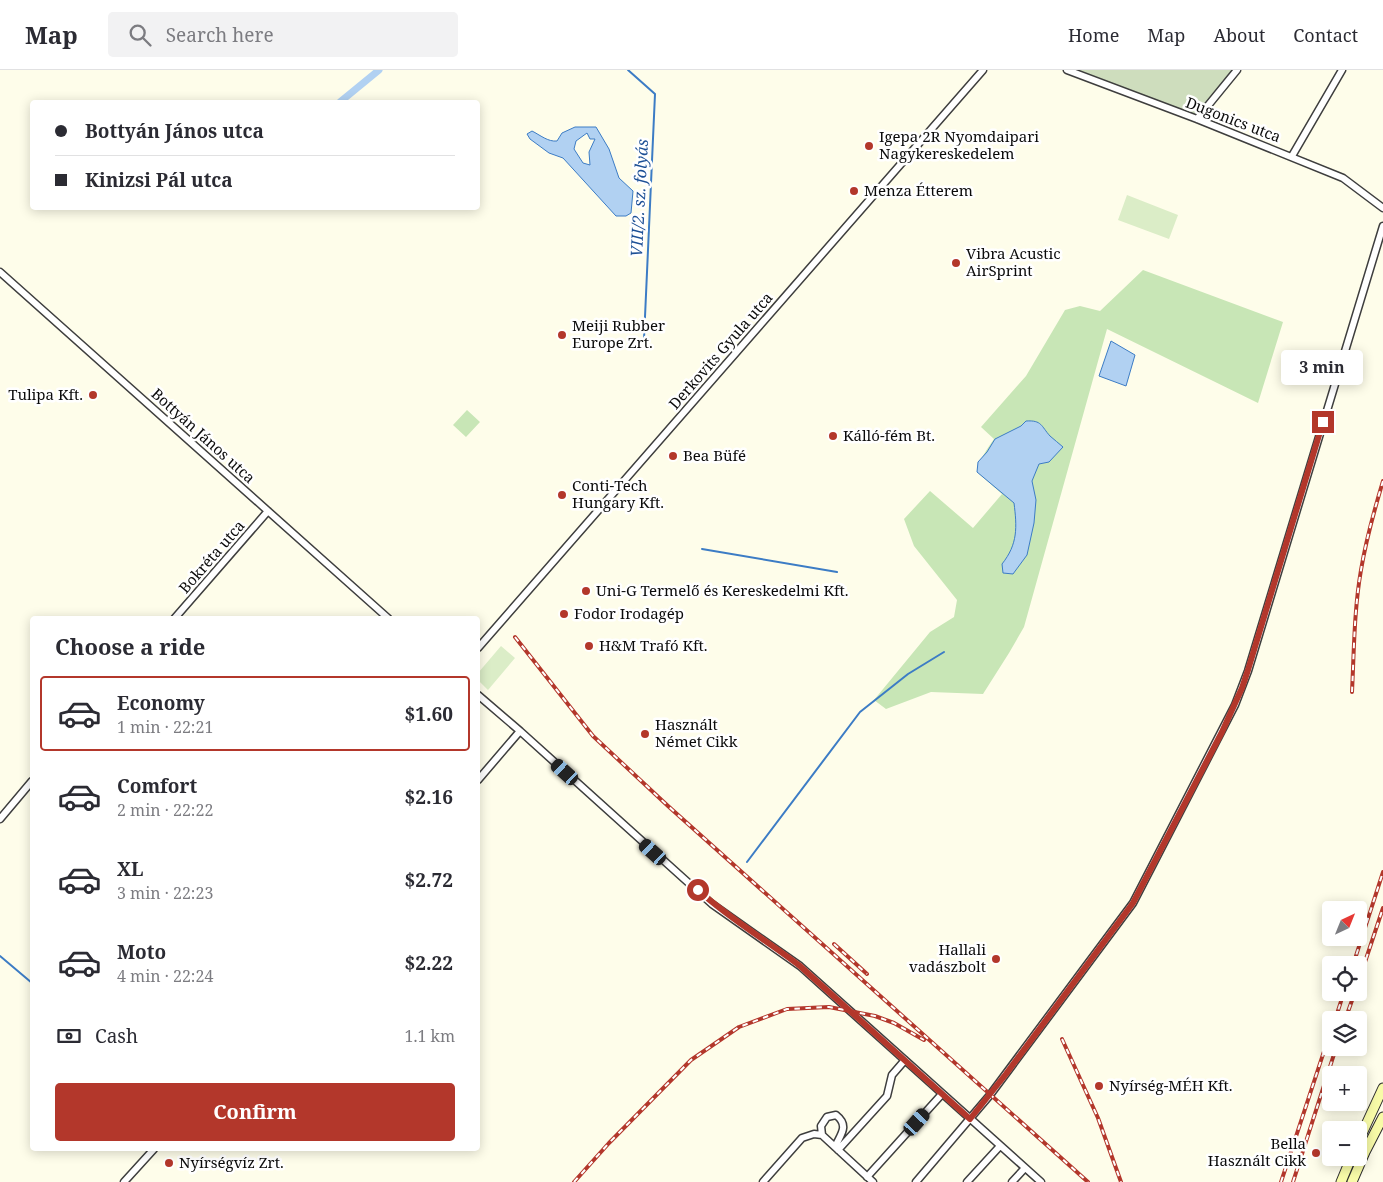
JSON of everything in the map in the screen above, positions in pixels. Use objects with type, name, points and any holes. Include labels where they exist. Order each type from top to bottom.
[{"type":"main road","points":[[1367,1123],[1383,1088]]},
{"type":"main road","points":[[1352,1182],[1383,1117]]},
{"type":"main road","points":[[1341,1182],[1348,1166]]},
{"type":"street","name":"Derkovits Gyula utca","points":[[480,646],[983,70]]},
{"type":"street","name":"Dugonics utca","points":[[1066,70],[1292,156],[1342,178],[1383,208]]},
{"type":"street","points":[[1197,119],[1237,70]]},
{"type":"street","points":[[1292,156],[1342,70]]},
{"type":"street","points":[[916,1182],[990,1096],[1133,903],[1235,704],[1248,670],[1383,226]]},
{"type":"street","name":"Bottyán János utca","points":[[0,272],[385,616]]},
{"type":"street","name":"Bokréta utca","points":[[177,616],[268,512]]},
{"type":"street","points":[[480,697],[712,904],[800,966],[1040,1182]]},
{"type":"street","points":[[480,778],[520,731]]},
{"type":"street","points":[[0,819],[30,783]]},
{"type":"street","points":[[837,1148],[887,1096],[892,1075],[904,1060]]},
{"type":"street","points":[[763,1182],[802,1138],[814,1134],[822,1135],[870,1180],[942,1094]]},
{"type":"street","points":[[822,1135],[821,1126],[827,1117],[836,1116],[841,1119],[844,1126],[837,1148]]},
{"type":"street","points":[[967,1182],[1000,1146]]},
{"type":"street","points":[[124,1182],[152,1151]]},
{"type":"street","points":[[1012,1182],[1025,1168]]},
{"type":"green space","points":[[1073,70],[1237,70],[1197,119]]},
{"type":"green space","points":[[1127,195],[1178,215],[1169,239],[1118,220]]},
{"type":"green space","points":[[1143,270],[1283,322],[1258,403],[1107,329],[1024,627],[1009,653],[983,694],[931,692],[886,709],[874,700],[930,632],[954,617],[957,600],[914,546],[904,519],[930,491],[973,528],[1002,494],[977,472],[981,459],[994,439],[981,427],[1026,376],[1065,310],[1080,306],[1100,311]]},
{"type":"green space","points":[[467,410],[480,422],[466,437],[453,425]]},
{"type":"green space","points":[[501,646],[515,658],[488,690],[480,682],[480,671]]},
{"type":"water","points":[[575,127],[596,127],[609,149],[619,178],[633,191],[631,213],[626,216],[616,216],[563,158],[549,153],[530,139],[527,134],[532,131],[547,139],[557,141],[562,133]],"holes":[[[587,133],[590,139],[595,139],[589,152],[590,165],[583,163],[574,149],[576,141]]]},
{"type":"water","points":[[1111,341],[1135,355],[1126,386],[1099,376]]},
{"type":"water","points":[[1026,421],[1038,423],[1063,447],[1049,462],[1039,464],[1032,481],[1036,500],[1034,523],[1027,555],[1013,574],[1003,573],[1002,564],[1014,542],[1016,520],[1014,503],[977,472],[978,462],[995,439],[1021,426]]},
{"type":"waterway","points":[[342,100],[379,70]]},
{"type":"waterway","name":"VIII/2. sz. folyás","points":[[628,70],[655,94],[644,339]]},
{"type":"waterway","points":[[702,549],[837,572]]},
{"type":"waterway","points":[[747,862],[860,712],[908,674],[944,652]]},
{"type":"waterway","name":"VIII/2. sz. folyás","points":[[0,956],[30,981]]},
{"type":"railway","points":[[1352,692],[1359,585],[1373,514],[1383,481]]},
{"type":"railway","points":[[515,637],[593,736],[668,806],[1088,1182]]},
{"type":"railway","points":[[1356,956],[1383,872]]},
{"type":"railway","points":[[1367,956],[1383,908]]},
{"type":"railway","points":[[834,944],[867,974]]},
{"type":"railway","points":[[1338,1011],[1341,1001]]},
{"type":"railway","points":[[1348,1011],[1352,1001]]},
{"type":"railway","points":[[574,1182],[609,1143],[691,1060],[739,1027],[787,1009],[829,1007],[875,1016],[894,1023],[924,1040]]},
{"type":"railway","points":[[1062,1039],[1098,1118],[1121,1182]]},
{"type":"railway","points":[[1281,1182],[1322,1056]]},
{"type":"railway","points":[[1293,1182],[1333,1056]]},
{"type":"place","name":"Igepa 2R Nyomdaipari Nagykereskedelem","points":[[869,146]]},
{"type":"place","name":"Menza Étterem","points":[[854,191]]},
{"type":"place","name":"Vibra Acustic AirSprint","points":[[956,263]]},
{"type":"place","name":"Meiji Rubber Europe Zrt.","points":[[562,335]]},
{"type":"place","name":"Tulipa Kft.","points":[[93,395]]},
{"type":"place","name":"Kálló-fém Bt.","points":[[833,436]]},
{"type":"place","name":"Bea Büfé","points":[[673,456]]},
{"type":"place","name":"Conti-Tech Hungary Kft.","points":[[562,495]]},
{"type":"place","name":"Uni-G Termelő és Kereskedelmi Kft.","points":[[586,591]]},
{"type":"place","name":"Fodor Irodagép","points":[[564,614]]},
{"type":"place","name":"H&M Trafó Kft.","points":[[589,646]]},
{"type":"place","name":"Használt Német Cikk","points":[[645,734]]},
{"type":"place","name":"Hallali vadászbolt","points":[[996,959]]},
{"type":"place","name":"Nyírség-MÉH Kft.","points":[[1099,1086]]},
{"type":"place","name":"Bella Használt Cikk","points":[[1316,1153]]},
{"type":"place","name":"Nyírségvíz Zrt.","points":[[169,1163]]},
{"type":"route","points":[[698,890],[712,904],[800,966],[970,1119],[990,1096],[1133,903],[1222,732],[1248,670],[1323,422]]}]
